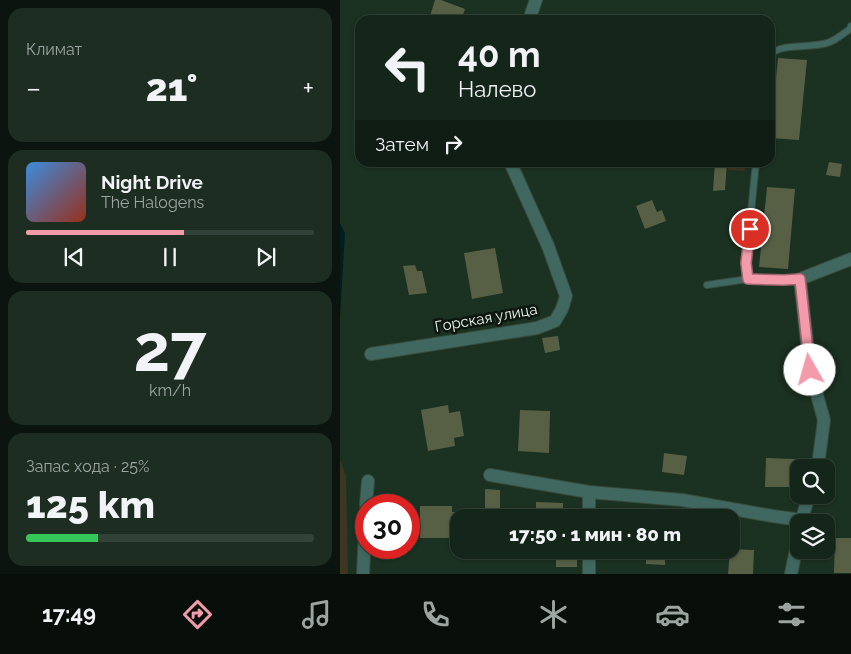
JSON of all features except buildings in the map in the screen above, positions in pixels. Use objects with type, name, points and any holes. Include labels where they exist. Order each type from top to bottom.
[{"type":"street","points":[[530,15],[536,0]]},
{"type":"street","name":"Горская улица","points":[[371,354],[537,328],[555,321],[562,309],[566,296],[548,246],[512,167]]},
{"type":"street","points":[[820,459],[824,420],[810,370],[800,279],[851,258]]},
{"type":"street","points":[[490,475],[589,492],[682,500],[790,519]]},
{"type":"street","points":[[367,494],[368,481]]},
{"type":"street","points":[[589,492],[589,509]]},
{"type":"street","points":[[363,574],[364,559]]},
{"type":"street","points":[[589,559],[589,574]]},
{"type":"street","points":[[791,574],[794,559]]},
{"type":"lane","points":[[775,51],[785,48],[830,43],[850,29],[851,26]]},
{"type":"lane","points":[[748,279],[746,263],[756,167]]},
{"type":"lane","points":[[707,285],[748,279],[800,279]]},
{"type":"shaded area","points":[[728,167],[745,167],[745,171],[728,170]]},
{"type":"shaded area","points":[[340,460],[346,476],[348,574],[340,574]]},
{"type":"water","points":[[340,223],[345,233],[340,317]]},
{"type":"route","points":[[750,229],[746,263],[748,279],[800,279],[810,370]]}]
